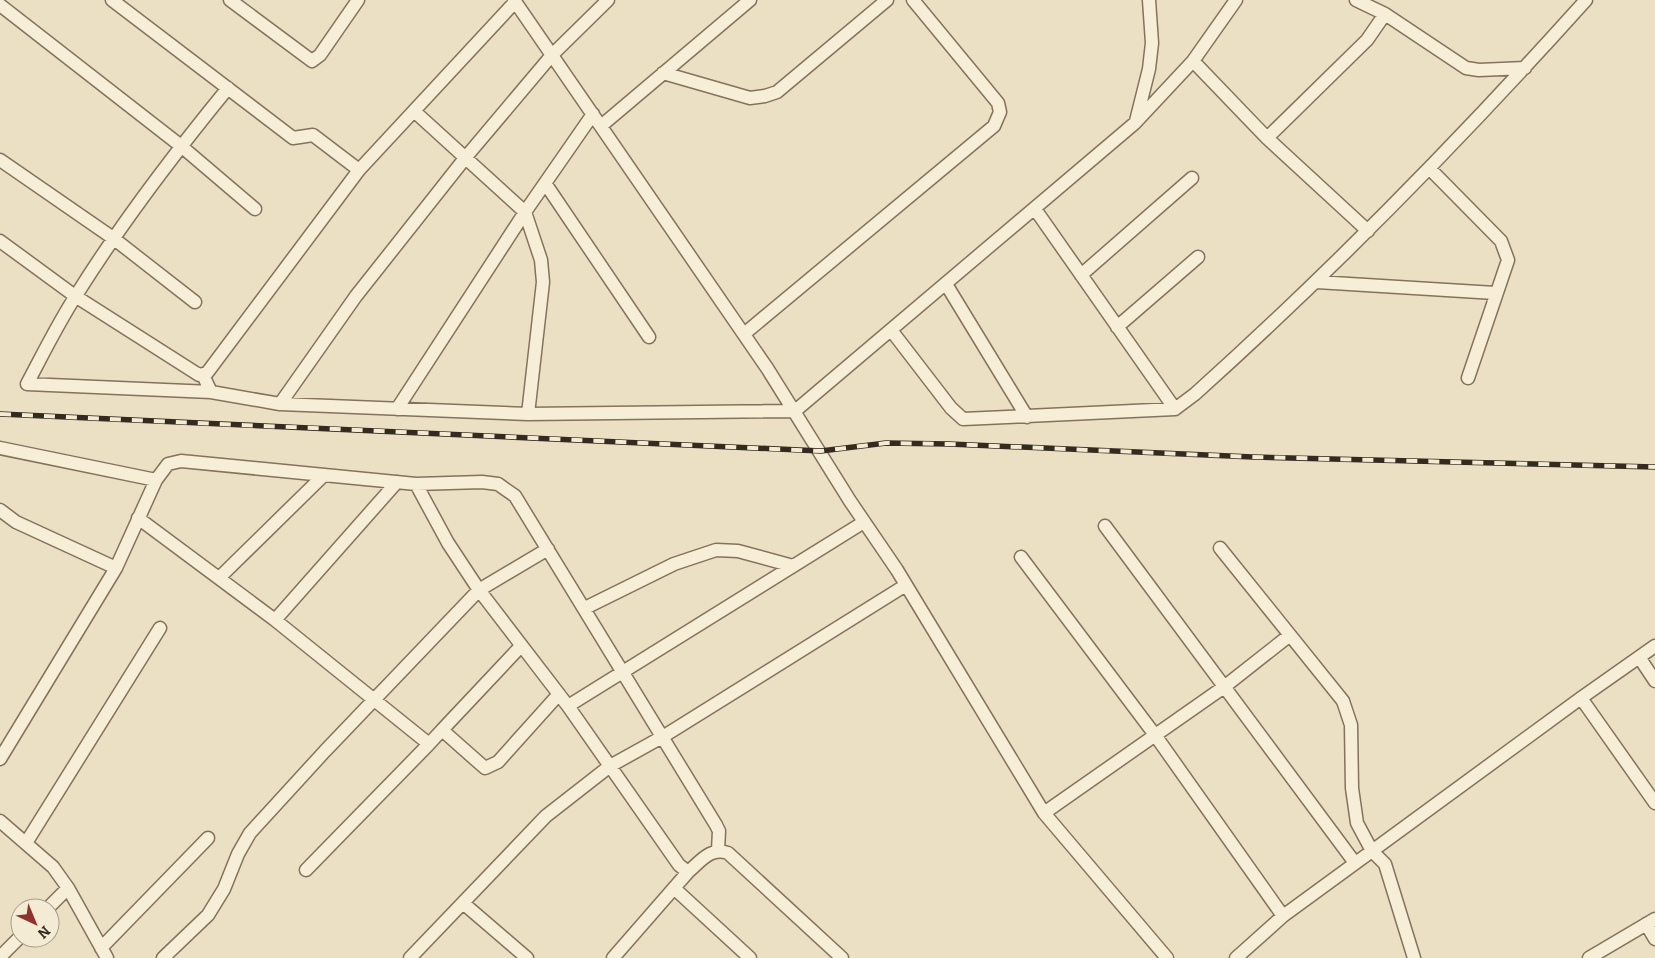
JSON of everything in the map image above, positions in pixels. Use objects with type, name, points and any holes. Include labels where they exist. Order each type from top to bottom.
[{"type":"street","points":[[112,0],[293,138],[313,135],[359,170]]},
{"type":"street","points":[[230,0],[312,60],[320,55],[358,0]]},
{"type":"street","points":[[280,404],[356,296],[466,157],[552,55],[608,0]]},
{"type":"street","points":[[601,126],[750,0]]},
{"type":"street","points":[[663,73],[750,98],[765,96],[777,92],[887,0]]},
{"type":"street","points":[[744,334],[994,126],[1000,112],[998,102],[913,0]]},
{"type":"street","points":[[1135,123],[1150,70],[1152,44],[1149,0]]},
{"type":"street","points":[[228,88],[181,146],[113,238],[75,296],[27,384],[211,392],[280,404],[528,414],[795,411],[1135,123],[1193,61],[1236,0]]},
{"type":"street","points":[[1356,0],[1375,4],[1385,14],[1466,68],[1479,70],[1525,68]]},
{"type":"street","points":[[891,330],[951,408],[963,419],[1175,409],[1195,394],[1317,282],[1525,68],[1586,0]]},
{"type":"street","points":[[0,241],[75,296],[199,375],[203,375],[211,370],[359,170],[515,1],[795,411],[864,522],[906,585],[1044,813],[1168,958]]},
{"type":"street","points":[[0,7],[181,146],[255,209]]},
{"type":"street","points":[[1267,138],[1367,40],[1385,14]]},
{"type":"street","points":[[1193,61],[1267,138],[1368,231]]},
{"type":"street","points":[[414,111],[525,212],[541,260],[543,282],[528,414]]},
{"type":"street","points":[[397,409],[525,212],[593,114]]},
{"type":"street","points":[[0,160],[113,238],[195,302]]},
{"type":"street","points":[[1429,168],[1505,248],[1508,260],[1495,293],[1468,378]]},
{"type":"street","points":[[1081,275],[1192,178]]},
{"type":"street","points":[[545,183],[649,337]]},
{"type":"street","points":[[1035,208],[1175,409]]},
{"type":"street","points":[[1117,327],[1198,258]]},
{"type":"street","points":[[1317,282],[1495,293]]},
{"type":"street","points":[[946,284],[1026,417]]},
{"type":"street","points":[[203,375],[211,392]]},
{"type":"street","points":[[0,448],[156,480]]},
{"type":"street","points":[[0,759],[116,568],[156,480],[168,464],[181,461],[416,484],[482,482],[498,484],[515,496],[664,736],[719,831],[718,850]]},
{"type":"street","points":[[219,578],[324,475]]},
{"type":"street","points":[[275,620],[397,482]]},
{"type":"street","points":[[416,484],[448,543],[479,590],[568,706],[679,865],[688,872]]},
{"type":"street","points":[[0,510],[16,522],[116,568]]},
{"type":"street","points":[[138,518],[275,620],[429,744]]},
{"type":"street","points":[[568,706],[623,670],[864,522]]},
{"type":"street","points":[[1105,526],[1355,863]]},
{"type":"street","points":[[1220,548],[1343,701],[1349,714],[1351,725],[1352,788],[1356,823],[1372,851],[1385,864],[1414,958]]},
{"type":"street","points":[[163,958],[208,915],[224,889],[238,854],[250,833],[375,700],[479,590],[548,549]]},
{"type":"street","points":[[585,608],[674,564],[716,550],[738,551],[793,566]]},
{"type":"street","points":[[1021,557],[1155,735],[1283,916]]},
{"type":"street","points":[[410,958],[546,816],[610,766],[664,736],[906,585]]},
{"type":"street","points":[[26,843],[160,628]]},
{"type":"street","points":[[1044,813],[1224,686],[1290,635]]},
{"type":"street","points":[[306,870],[521,646]]},
{"type":"street","points":[[1236,958],[1283,916],[1580,698],[1655,646]]},
{"type":"street","points":[[1639,657],[1655,681]]},
{"type":"street","points":[[442,730],[485,768],[491,767],[498,762],[559,694]]},
{"type":"street","points":[[1580,698],[1655,803]]},
{"type":"street","points":[[0,820],[53,867],[68,888],[104,953],[208,838]]},
{"type":"street","points":[[613,958],[688,872],[711,852],[718,850],[728,852],[842,958]]},
{"type":"street","points":[[58,898],[68,888]]},
{"type":"street","points":[[675,889],[750,958]]},
{"type":"street","points":[[463,903],[527,958]]},
{"type":"street","points":[[1589,958],[1651,922],[1655,939]]},
{"type":"street","points":[[0,957],[10,947]]},
{"type":"railway","points":[[0,414],[821,451],[886,443],[949,444],[1253,457],[1655,467]]}]
